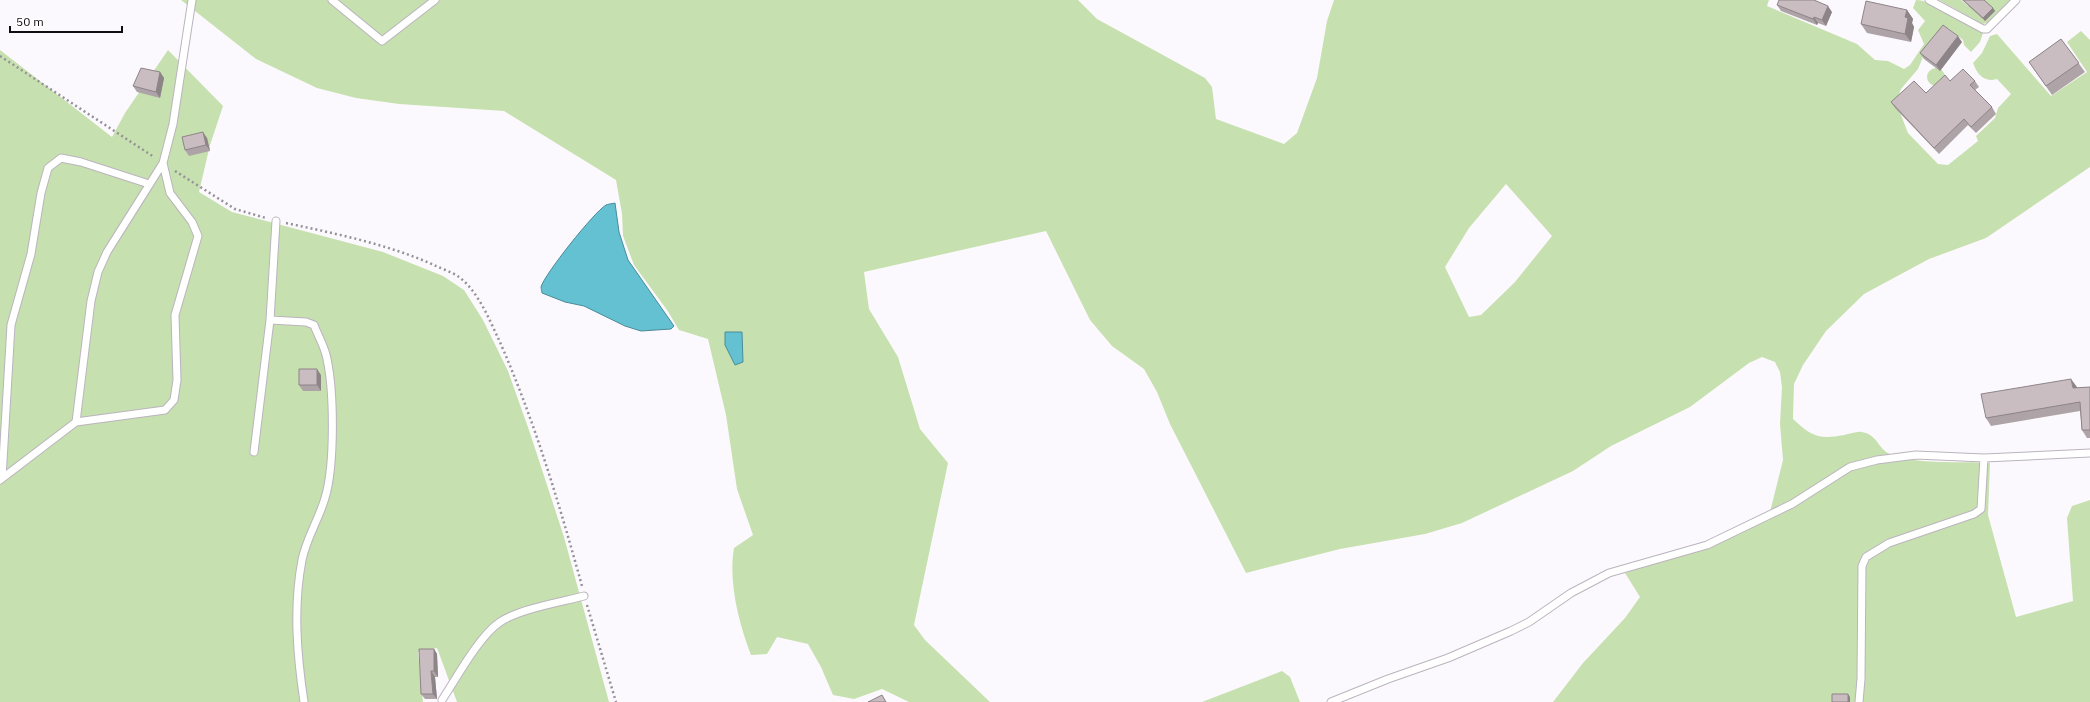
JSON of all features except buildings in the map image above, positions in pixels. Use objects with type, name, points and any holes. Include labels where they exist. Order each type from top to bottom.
[{"type":"lane","points":[[76,422],[91,301],[98,272],[107,252],[163,163],[173,124],[192,0]]},
{"type":"lane","points":[[332,0],[382,41],[435,0]]},
{"type":"lane","points":[[1929,0],[1983,29],[1987,28],[2016,0]]},
{"type":"lane","points":[[1,478],[12,324],[31,254],[41,193],[48,168],[61,158],[81,162],[150,184]]},
{"type":"lane","points":[[1,478],[76,422],[165,410],[174,400],[177,380],[175,315],[198,236],[192,222],[170,193],[163,163]]},
{"type":"lane","points":[[254,452],[270,320],[276,221]]},
{"type":"lane","points":[[270,320],[306,322],[314,325],[327,357],[331,381],[330,474],[326,497],[302,559],[296,610],[300,677],[304,702]]},
{"type":"lane","points":[[1331,702],[1388,679],[1448,658],[1511,631],[1529,622],[1571,593],[1609,573],[1707,545],[1792,504],[1850,467],[1877,460],[1916,455],[1984,458],[2090,452]]},
{"type":"lane","points":[[1859,702],[1861,679],[1862,566],[1866,557],[1889,544],[1974,514],[1981,509],[1984,458]]},
{"type":"lane","points":[[442,700],[484,638],[501,621],[515,615],[584,596]]},
{"type":"path","points":[[0,56],[235,209],[276,221],[377,243],[418,258],[459,277],[472,291],[489,319],[513,371],[548,473],[616,702]]},
{"type":"green space","points":[[181,0],[1078,0],[1097,19],[1205,78],[1212,87],[1216,119],[1284,144],[1297,133],[1317,78],[1327,21],[1334,0],[1769,0],[1767,6],[1857,44],[1875,60],[1888,61],[1904,69],[1910,65],[1924,44],[1918,30],[1925,21],[1913,8],[1916,0],[1941,8],[1983,33],[1980,42],[1971,52],[1964,45],[1963,40],[1948,28],[1944,29],[1923,57],[1918,69],[1901,89],[1896,102],[1908,133],[1938,164],[1948,165],[1978,141],[1976,136],[1995,118],[1998,108],[2011,94],[1997,79],[1988,80],[1982,77],[1973,63],[1982,53],[1990,36],[1997,34],[2051,96],[2087,72],[2067,42],[2081,31],[2090,40],[2090,167],[1986,238],[1929,259],[1864,294],[1826,331],[1803,365],[1794,384],[1793,419],[1810,433],[1822,437],[1862,432],[1875,439],[1886,452],[1912,460],[1990,463],[1988,515],[2016,617],[2073,601],[2067,518],[2072,506],[2090,500],[2090,702],[1553,702],[1583,663],[1625,618],[1640,597],[1625,573],[1706,549],[1768,520],[1783,460],[1780,424],[1782,387],[1780,372],[1775,362],[1762,357],[1749,363],[1690,407],[1611,446],[1573,471],[1462,523],[1425,534],[1340,549],[1246,573],[1170,424],[1157,392],[1144,369],[1112,346],[1090,320],[1046,231],[864,272],[869,309],[898,357],[920,429],[948,463],[914,625],[925,640],[990,702],[909,702],[882,689],[854,699],[833,695],[821,667],[808,644],[777,637],[767,654],[751,655],[742,630],[732,575],[734,548],[753,535],[737,489],[726,415],[708,339],[679,330],[667,310],[634,265],[623,236],[622,214],[616,180],[504,111],[399,104],[356,98],[317,88],[256,59]],"holes":[[[1506,184],[1552,236],[1515,282],[1481,315],[1469,317],[1445,267],[1469,228]]]},
{"type":"green space","points":[[1939,0],[1961,0],[1968,6],[1973,0],[2011,0],[1987,23],[1982,24]]},
{"type":"green space","points":[[0,50],[112,137],[125,113],[168,50],[223,106],[210,145],[199,192],[232,212],[383,252],[443,276],[464,290],[483,320],[508,371],[530,433],[564,537],[609,702],[457,702],[437,648],[418,652],[423,702],[0,702]]},
{"type":"green space","points":[[1932,68],[1940,68],[1945,73],[1943,84],[1940,86],[1932,86],[1927,81],[1927,73]]},
{"type":"green space","points":[[1282,671],[1290,677],[1300,702],[1202,702]]},
{"type":"water","points":[[615,203],[619,232],[628,260],[674,326],[671,329],[641,331],[625,326],[584,306],[565,302],[542,293],[541,287],[544,280],[570,244],[600,210],[606,205]]},
{"type":"water","points":[[725,332],[742,332],[743,362],[735,365],[725,345]]}]
